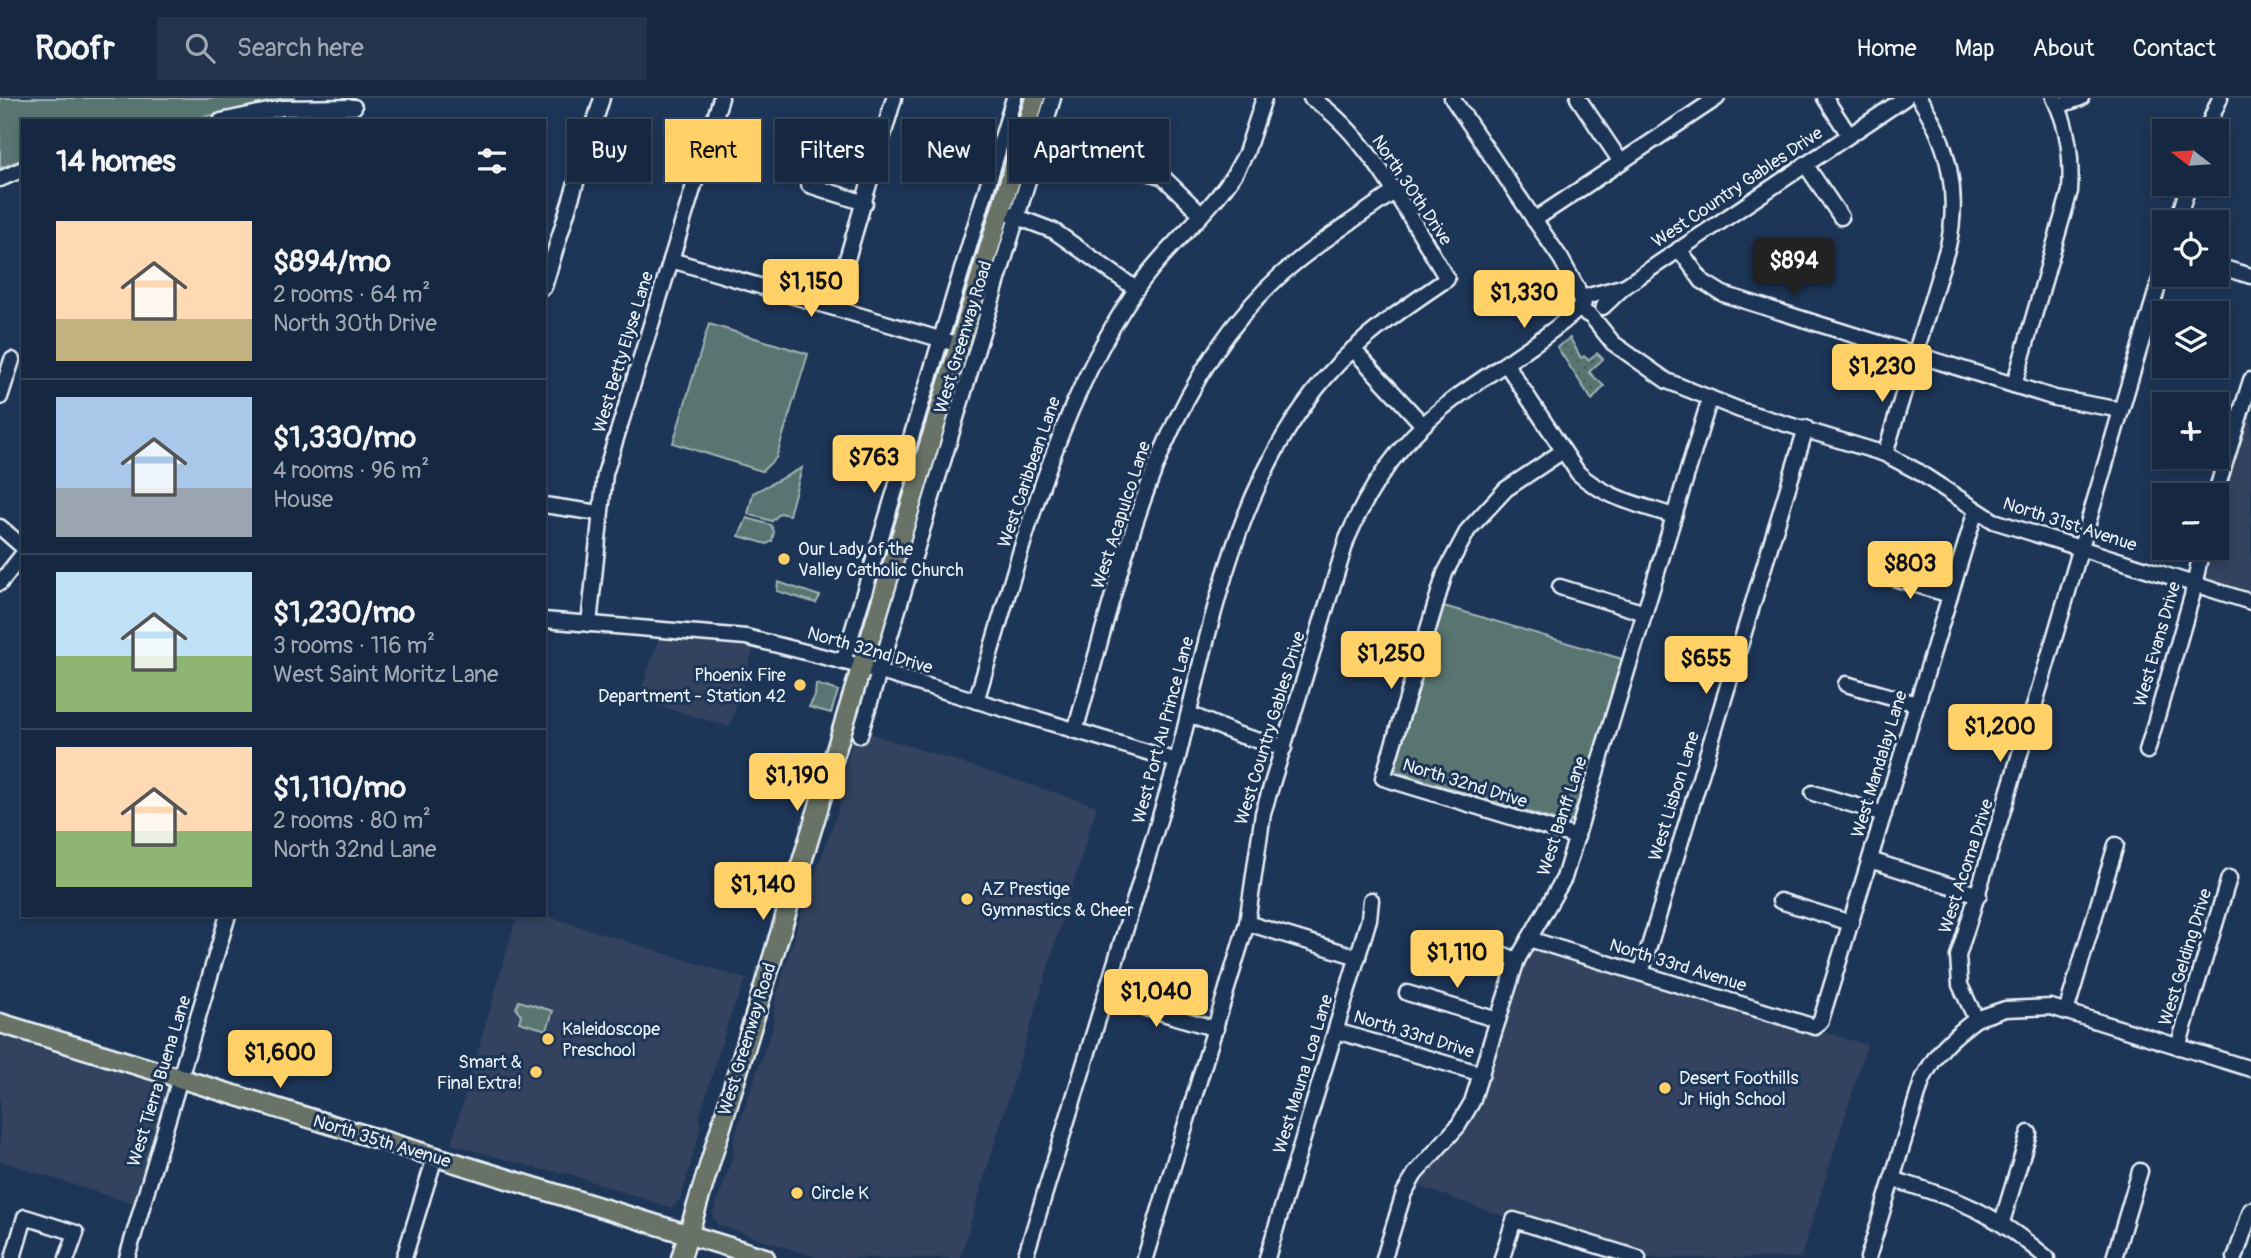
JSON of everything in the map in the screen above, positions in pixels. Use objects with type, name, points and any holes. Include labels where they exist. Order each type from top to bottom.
[{"type":"main road","name":"West Greenway Road","points":[[681,1258],[872,670],[960,345],[1008,214],[1035,98]]},
{"type":"main road","name":"North 35th Avenue","points":[[0,1023],[765,1258]]},
{"type":"street","points":[[546,281],[602,98]]},
{"type":"street","name":"West Betty Elyse Lane","points":[[589,624],[605,474],[721,98]]},
{"type":"street","points":[[833,307],[894,98]]},
{"type":"street","name":"West Greenway Road","points":[[844,662],[1014,98]]},
{"type":"street","name":"West Greenway Road","points":[[860,734],[872,670],[1008,214],[1053,98]]},
{"type":"street","name":"West Caribbean Lane","points":[[976,701],[1059,434],[1084,377],[1136,289],[1200,214],[1224,191],[1246,153],[1264,98]]},
{"type":"street","name":"North 30th Drive","points":[[1311,98],[1346,128],[1394,192],[1447,279]]},
{"type":"street","name":"North 31st Avenue","points":[[1452,98],[1592,306],[1604,335],[1650,372],[1740,410],[1885,454],[1917,471],[1994,521],[2251,602]]},
{"type":"street","points":[[1578,98],[1621,162]]},
{"type":"street","points":[[1825,98],[1849,135]]},
{"type":"street","name":"West Country Gables Drive","points":[[1145,1258],[1247,923],[1259,833],[1347,539],[1358,512],[1398,450],[1457,397],[1905,98]]},
{"type":"street","points":[[1885,454],[1948,246],[1954,211],[1947,157],[1938,132],[1919,98]]},
{"type":"street","points":[[2014,385],[2070,191],[2070,151],[2056,102],[2081,98]]},
{"type":"street","points":[[2211,119],[2220,98]]},
{"type":"street","points":[[1534,220],[1709,100]]},
{"type":"street","points":[[229,119],[271,109],[354,107]]},
{"type":"street","points":[[1805,164],[1841,217]]},
{"type":"street","points":[[0,179],[21,170]]},
{"type":"street","points":[[1168,182],[1200,214]]},
{"type":"street","points":[[809,186],[864,202]]},
{"type":"street","name":"West Acapulco Lane","points":[[1075,731],[1150,477],[1169,433],[1195,385],[1250,308],[1282,273],[1394,192]]},
{"type":"street","points":[[1008,214],[1054,230],[1136,289]]},
{"type":"street","points":[[1679,249],[1702,281],[1716,291],[2068,401],[2121,410]]},
{"type":"street","points":[[671,260],[960,345]]},
{"type":"street","points":[[2229,270],[2251,276]]},
{"type":"street","name":"West Port Au Prince Lane","points":[[1025,1258],[1177,761],[1195,684],[1253,493],[1279,442],[1326,376],[1392,316],[1447,279]]},
{"type":"street","name":"West Acoma Drive","points":[[1976,1019],[1960,985],[1958,956],[1979,895],[2158,287]]},
{"type":"street","points":[[1353,349],[1423,425]]},
{"type":"street","points":[[0,397],[12,360]]},
{"type":"street","points":[[1506,364],[1578,473],[1608,495],[1674,516]]},
{"type":"street","points":[[2220,483],[2251,380]]},
{"type":"street","name":"West Banff Lane","points":[[1384,1258],[1404,1193],[1415,1174],[1466,1115],[1482,1074],[1517,960],[1564,878],[1710,398]]},
{"type":"street","name":"West Lisbon Lane","points":[[1641,974],[1806,429]]},
{"type":"street","name":"North 32nd Drive","points":[[1563,451],[1507,489],[1468,530],[1445,573],[1383,778],[1577,836]]},
{"type":"street","points":[[546,505],[599,513]]},
{"type":"street","name":"West Mandalay Lane","points":[[1815,1027],[1822,1020],[1976,510]]},
{"type":"street","points":[[0,527],[21,545]]},
{"type":"street","points":[[0,583],[21,557]]},
{"type":"street","name":"West Evans Drive","points":[[2147,751],[2200,560]]},
{"type":"street","points":[[1880,574],[1950,595]]},
{"type":"street","points":[[1560,587],[1645,614]]},
{"type":"street","name":"North 32nd Drive","points":[[546,620],[735,635],[844,662],[1177,761]]},
{"type":"street","points":[[1846,684],[1917,704]]},
{"type":"street","points":[[1189,714],[1239,735],[1284,748]]},
{"type":"street","points":[[1813,793],[1884,814]]},
{"type":"street","points":[[2066,1012],[2116,845]]},
{"type":"street","points":[[1870,860],[1979,895]]},
{"type":"street","name":"West Gelding Drive","points":[[2178,1047],[2229,878]]},
{"type":"street","name":"West Mauna Loa Lane","points":[[1267,1258],[1336,1031],[1371,900]]},
{"type":"street","points":[[1780,901],[1851,923]]},
{"type":"street","name":"West Tierra Buena Lane","points":[[127,1258],[227,917]]},
{"type":"street","points":[[1247,923],[1357,957]]},
{"type":"street","name":"North 33rd Avenue","points":[[1529,939],[1815,1027]]},
{"type":"street","points":[[1484,947],[1517,960]]},
{"type":"street","points":[[1407,993],[1497,1020]]},
{"type":"street","points":[[1106,996],[1216,1029]]},
{"type":"street","points":[[1868,1258],[1922,1081],[1934,1056],[1953,1036],[1976,1019],[1989,1013],[2021,1007],[2051,1007],[2251,1069]]},
{"type":"street","name":"North 33rd Drive","points":[[1336,1031],[1482,1074]]},
{"type":"street","points":[[2002,1222],[2029,1133]]},
{"type":"street","points":[[404,1258],[435,1157]]},
{"type":"street","points":[[2114,1258],[2140,1171]]},
{"type":"street","points":[[1892,1179],[1965,1202],[2002,1222],[2047,1258]]},
{"type":"street","points":[[2235,1258],[2251,1210]]},
{"type":"street","points":[[13,1258],[24,1217],[76,1233],[67,1258]]},
{"type":"street","points":[[1502,1258],[1514,1220],[1623,1256],[1638,1258]]},
{"type":"shaded area","points":[[2251,405],[2251,593],[2209,580],[2204,574],[2207,560],[2229,560],[2227,483]]},
{"type":"shaded area","points":[[659,637],[754,646],[730,727],[638,700]]},
{"type":"shaded area","points":[[856,729],[1097,806],[960,1258],[818,1258],[718,1225],[712,1216],[732,1159],[734,1138],[773,1026],[775,1001],[804,904],[839,808],[841,780]]},
{"type":"shaded area","points":[[546,916],[746,979],[729,1019],[699,1119],[701,1127],[681,1199],[671,1208],[569,1174],[539,1169],[451,1144],[516,917]]},
{"type":"shaded area","name":"Desert Foothills Jr High School","points":[[1529,939],[1867,1045],[1801,1258],[1638,1258],[1514,1220],[1410,1183],[1458,1126]]},
{"type":"shaded area","points":[[0,1035],[167,1087],[133,1204],[0,1161]]},
{"type":"green space","points":[[0,98],[296,98],[193,119],[21,119],[21,160],[0,168]]},
{"type":"green space","points":[[709,324],[808,354],[776,458],[762,471],[673,443]]},
{"type":"green space","points":[[1570,338],[1581,358],[1584,356],[1588,360],[1597,353],[1603,359],[1589,372],[1604,386],[1592,400],[1557,347]]},
{"type":"green space","points":[[802,468],[789,515],[780,513],[772,521],[748,514],[753,493]]},
{"type":"green space","points":[[747,518],[771,525],[774,532],[772,541],[767,544],[739,536]]},
{"type":"green space","points":[[778,582],[820,596],[816,603],[777,591]]},
{"type":"green space","points":[[1444,606],[1622,659],[1573,819],[1568,824],[1397,772],[1395,767]]},
{"type":"green space","points":[[816,684],[838,691],[831,713],[809,707],[815,696]]},
{"type":"green space","points":[[519,1001],[553,1011],[547,1030],[519,1022],[521,1015],[516,1008]]},
{"type":"place","name":"Our Lady of the Valley Catholic Church","points":[[784,559]]},
{"type":"place","name":"Phoenix Fire Department - Station 42","points":[[800,685]]},
{"type":"place","name":"AZ Prestige Gymnastics & Cheer","points":[[967,899]]},
{"type":"place","name":"Kaleidoscope Preschool","points":[[548,1039]]},
{"type":"place","name":"Smart & Final Extra!","points":[[536,1072]]},
{"type":"place","name":"Desert Foothills Jr High School","points":[[1665,1088]]},
{"type":"place","name":"Circle K","points":[[797,1193]]}]
